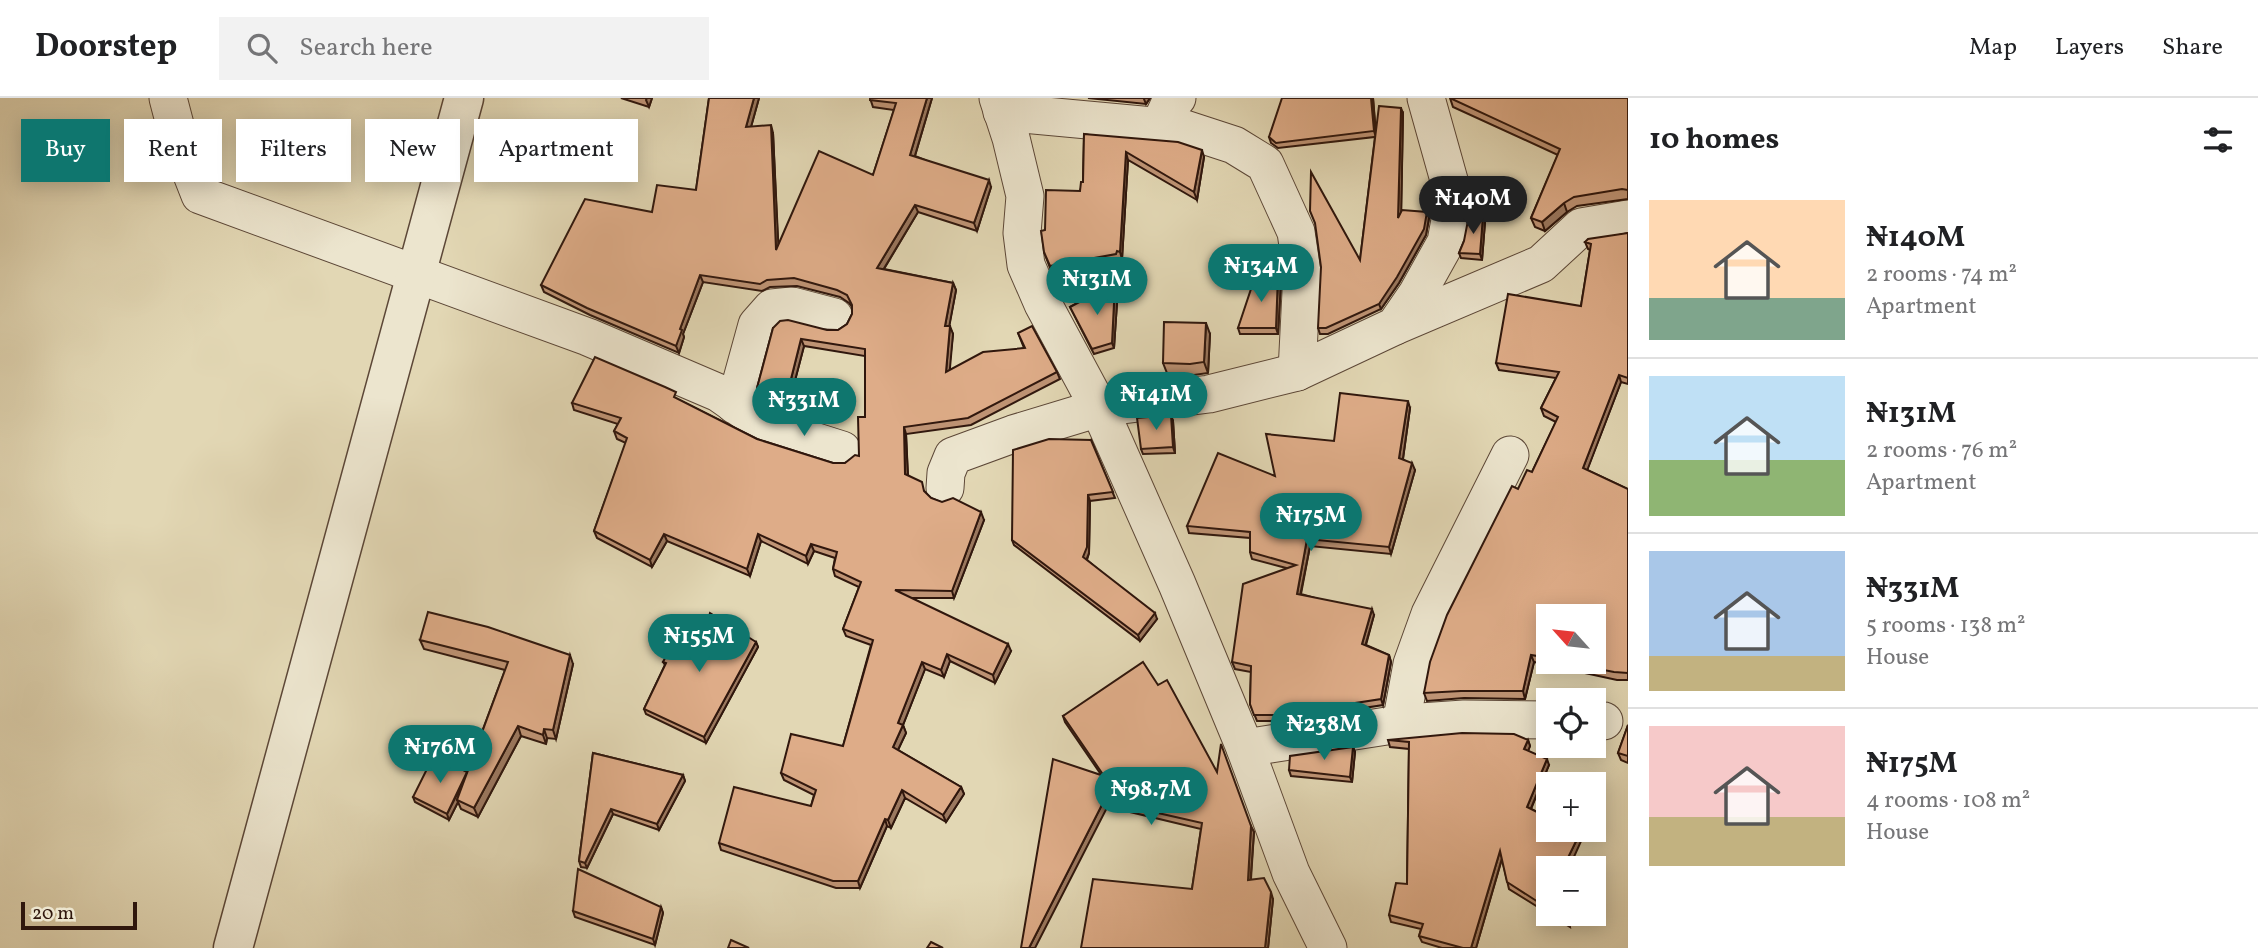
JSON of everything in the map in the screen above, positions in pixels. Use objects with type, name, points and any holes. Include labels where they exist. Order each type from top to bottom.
[{"type":"street","points":[[168,98],[180,144],[200,195],[588,337],[719,393],[766,426],[842,450]]},
{"type":"street","points":[[233,948],[464,98]]},
{"type":"street","points":[[1395,326],[1417,294],[1446,242],[1454,198],[1426,98]]},
{"type":"street","points":[[1297,372],[1301,272],[1296,232],[1265,164],[1234,145],[1185,130],[1168,112],[1000,105],[1025,196],[1022,233],[1026,265],[1042,304],[1100,408],[1245,748],[1291,873],[1328,948]]},
{"type":"street","points":[[945,488],[946,472],[953,456],[1013,434],[1100,408],[1209,394],[1297,372],[1395,326],[1541,264],[1581,226],[1628,219]]},
{"type":"street","points":[[735,405],[757,325],[772,308],[792,306],[834,317]]},
{"type":"street","points":[[1401,723],[1412,664],[1430,614],[1510,455]]},
{"type":"street","points":[[1245,748],[1401,723],[1464,719],[1536,720]]},
{"type":"building","points":[[709,98],[754,98],[746,127],[771,125],[776,250],[819,151],[873,175],[896,103],[870,98],[927,98],[910,155],[989,180],[974,223],[915,205],[877,268],[953,283],[945,326],[950,326],[946,372],[983,352],[1025,348],[1018,333],[1032,326],[1057,372],[968,418],[904,427],[905,474],[922,482],[924,491],[931,498],[942,502],[953,498],[981,512],[952,591],[895,590],[1008,644],[993,675],[947,654],[941,670],[922,662],[898,723],[903,725],[893,747],[961,787],[943,815],[902,790],[888,820],[885,819],[858,881],[833,881],[719,843],[734,787],[811,806],[816,790],[781,773],[791,734],[843,746],[873,640],[843,629],[861,582],[833,569],[837,552],[811,544],[806,556],[758,534],[747,569],[664,534],[650,560],[594,531],[627,438],[614,431],[621,418],[572,403],[595,357],[676,392],[674,397],[757,439],[833,463],[845,463],[855,455],[859,456],[858,417],[865,417],[865,349],[801,339],[785,403],[773,400],[757,388],[773,328],[780,321],[788,320],[827,330],[838,330],[847,324],[852,314],[852,305],[847,295],[794,278],[767,280],[760,284],[700,275],[676,346],[541,285],[585,199],[652,212],[657,185],[696,190]]},
{"type":"building","points":[[1282,98],[1371,98],[1374,131],[1276,143],[1269,137]]},
{"type":"building","points":[[1450,98],[1628,98],[1628,190],[1574,197],[1542,222],[1531,218],[1560,149]]},
{"type":"building","points":[[1379,106],[1401,108],[1398,218],[1402,210],[1427,212],[1424,229],[1379,304],[1326,328],[1318,328],[1321,267],[1315,223],[1310,211],[1311,172],[1360,260]]},
{"type":"building","points":[[1084,134],[1178,142],[1202,150],[1194,192],[1126,152],[1120,252],[1050,266],[1044,252],[1041,231],[1045,230],[1046,190],[1080,191],[1083,182]]},
{"type":"building","points":[[1469,215],[1483,216],[1480,254],[1459,253]]},
{"type":"building","points":[[1628,233],[1628,378],[1619,375],[1583,468],[1628,489],[1628,673],[1606,670],[1606,604],[1536,604],[1536,656],[1531,655],[1523,691],[1424,693],[1430,662],[1447,615],[1512,486],[1518,489],[1527,470],[1532,472],[1558,417],[1541,408],[1559,372],[1496,363],[1508,294],[1581,306],[1591,244],[1585,242],[1588,239]]},
{"type":"building","points":[[1278,275],[1276,328],[1238,328],[1255,277]]},
{"type":"building","points":[[1115,283],[1112,343],[1092,349],[1070,307]]},
{"type":"building","points":[[1164,322],[1206,323],[1204,362],[1163,363]]},
{"type":"building","points":[[1340,393],[1408,401],[1399,458],[1412,463],[1389,547],[1307,539],[1297,594],[1372,609],[1362,644],[1389,655],[1381,699],[1277,715],[1254,715],[1250,704],[1251,666],[1232,662],[1243,584],[1296,565],[1250,552],[1250,532],[1187,526],[1218,453],[1275,476],[1266,434],[1334,441]]},
{"type":"building","points":[[1171,415],[1173,447],[1141,449],[1137,418]]},
{"type":"building","points":[[1049,439],[1091,440],[1113,492],[1088,495],[1087,547],[1083,557],[1155,613],[1138,635],[1012,540],[1013,450]]},
{"type":"building","points":[[428,612],[488,627],[570,655],[553,730],[544,729],[543,735],[518,726],[474,808],[457,800],[508,662],[420,640]]},
{"type":"building","points":[[710,613],[756,642],[704,737],[644,709],[666,663],[663,662],[687,617],[706,627]]},
{"type":"building","points":[[1143,662],[1158,685],[1167,680],[1217,772],[1221,744],[1251,826],[1248,880],[1264,878],[1271,892],[1265,948],[1081,948],[1093,879],[1192,889],[1202,823],[1123,805],[1111,787],[1029,948],[1021,948],[1053,759],[1104,776],[1063,716]]},
{"type":"building","points":[[1628,725],[1628,756],[1618,753]]},
{"type":"building","points":[[1462,733],[1514,734],[1528,740],[1524,749],[1536,754],[1536,758],[1547,759],[1542,772],[1536,772],[1536,785],[1527,807],[1536,812],[1536,842],[1576,842],[1569,856],[1536,856],[1536,901],[1507,882],[1500,851],[1471,948],[1419,936],[1423,924],[1389,915],[1396,883],[1407,884],[1409,742],[1388,740]]},
{"type":"building","points":[[1353,747],[1350,777],[1289,770],[1290,756]]},
{"type":"building","points":[[593,753],[683,775],[657,824],[611,809],[585,863],[579,861]]},
{"type":"building","points":[[434,755],[467,772],[447,814],[413,797]]},
{"type":"building","points":[[578,869],[661,907],[653,939],[573,911]]},
{"type":"building","points":[[731,940],[749,948],[728,948]]},
{"type":"building","points":[[931,942],[943,948],[927,948]]}]
